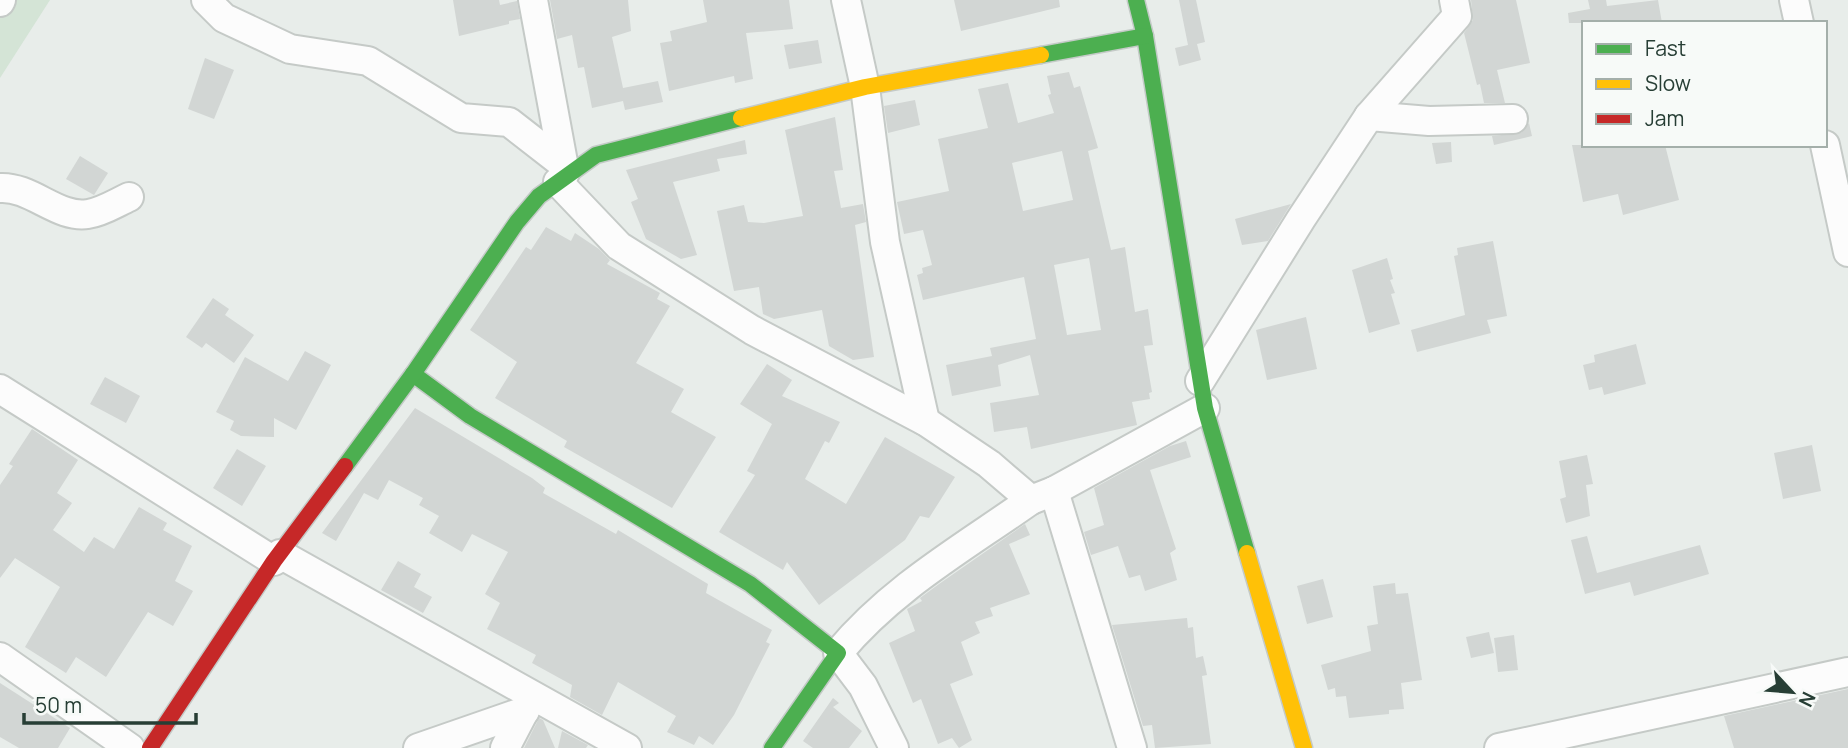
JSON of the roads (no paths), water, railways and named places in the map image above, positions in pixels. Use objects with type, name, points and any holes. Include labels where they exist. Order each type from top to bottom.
[{"type":"street","points":[[206,0],[225,18],[290,48],[369,61],[461,118],[509,122],[562,174],[620,247],[751,330],[925,421],[1042,496],[1132,748]]},
{"type":"street","points":[[533,0],[562,174]]},
{"type":"street","points":[[846,0],[865,87],[885,242],[925,421]]},
{"type":"street","points":[[1136,0],[1145,36],[1203,395],[1304,748]]},
{"type":"street","points":[[772,748],[838,653],[884,603],[1042,496],[1203,395],[1369,116],[1457,16],[1454,0]]},
{"type":"street","points":[[1794,0],[1799,21]]},
{"type":"street","points":[[150,748],[277,557],[413,374],[517,222],[562,174],[596,155],[865,87],[1145,36]]},
{"type":"street","points":[[1369,116],[1429,121],[1513,119]]},
{"type":"street","points":[[1825,147],[1848,252]]},
{"type":"street","points":[[0,188],[14,189],[79,214],[92,213],[129,197]]},
{"type":"street","points":[[413,374],[470,416],[750,584],[838,653],[863,686],[894,748]]},
{"type":"street","points":[[0,389],[277,557],[528,704],[570,715],[627,748]]},
{"type":"street","points":[[0,657],[130,748]]},
{"type":"street","points":[[1499,748],[1555,743],[1848,672]]},
{"type":"street","points":[[418,748],[528,704]]},
{"type":"street","points":[[505,748],[528,704]]}]
